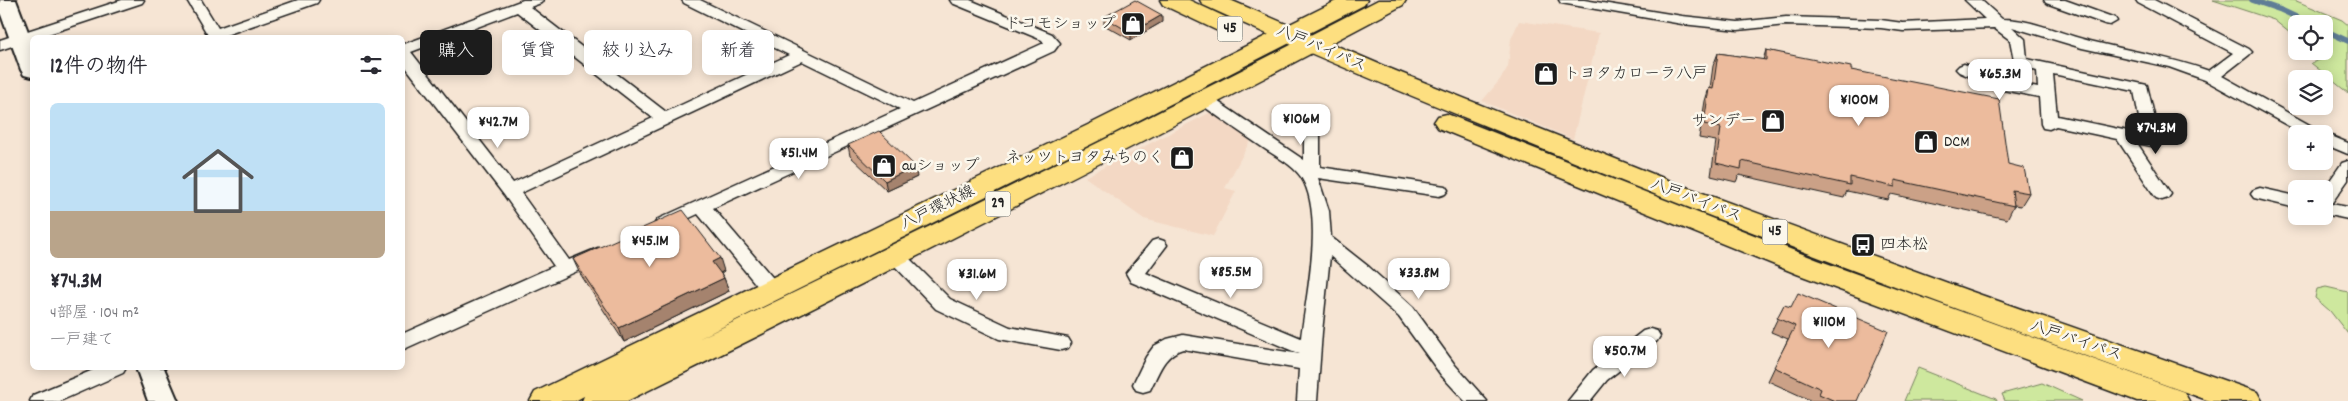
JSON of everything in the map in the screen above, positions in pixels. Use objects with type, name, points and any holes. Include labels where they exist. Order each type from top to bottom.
[{"type":"main road","name":"八戸バイパス","points":[[1171,0],[1800,241],[1972,305],[2246,401]]},
{"type":"main road","name":"八戸バイパス","points":[[1211,0],[1288,45],[1564,171],[1900,302],[2173,401]]},
{"type":"main road","name":"八戸環状線","points":[[598,401],[896,256],[1205,100],[1356,0]]},
{"type":"main road","name":"八戸環状線","points":[[546,401],[770,289],[1288,45],[1395,0]]},
{"type":"street","points":[[6,0],[10,41],[30,67]]},
{"type":"street","points":[[10,41],[137,0]]},
{"type":"street","points":[[194,0],[214,35]]},
{"type":"street","points":[[218,35],[312,0]]},
{"type":"street","points":[[405,50],[536,0]]},
{"type":"street","points":[[689,0],[914,110]]},
{"type":"street","points":[[650,230],[1049,48],[1052,43],[1047,37],[958,0]]},
{"type":"street","points":[[1566,0],[1664,17],[1738,26],[1786,21],[1882,24],[1902,27],[2015,23],[2087,45],[2173,63],[2211,77],[2299,125]]},
{"type":"street","points":[[1972,0],[2016,39],[2020,62],[2141,88],[2152,142],[2049,121],[2045,68]]},
{"type":"street","points":[[2051,0],[2110,21]]},
{"type":"street","points":[[2143,0],[2244,52],[2211,77]]},
{"type":"street","points":[[518,6],[665,118]]},
{"type":"street","points":[[405,55],[510,191],[565,268]]},
{"type":"street","points":[[510,191],[802,55]]},
{"type":"street","points":[[1964,69],[2004,86],[2047,94]]},
{"type":"street","points":[[1205,100],[1308,170],[1439,190]]},
{"type":"street","points":[[1307,401],[1309,357],[1322,240],[1320,213],[1308,170],[1312,113]]},
{"type":"street","points":[[2123,135],[2162,194]]},
{"type":"street","points":[[2333,142],[2348,149]]},
{"type":"street","points":[[2333,188],[2348,167]]},
{"type":"street","points":[[2260,194],[2288,200]]},
{"type":"street","points":[[702,207],[770,289]]},
{"type":"street","points":[[2333,210],[2348,213]]},
{"type":"street","points":[[1322,240],[1362,272],[1406,312],[1448,370],[1477,401]]},
{"type":"street","points":[[405,342],[616,245]]},
{"type":"street","points":[[1158,245],[1135,273],[1138,277],[1309,357]]},
{"type":"street","points":[[896,256],[943,304],[1006,334],[1061,343]]},
{"type":"street","points":[[1578,401],[1600,375],[1650,336]]},
{"type":"street","points":[[1143,384],[1160,351],[1170,344],[1183,342],[1309,357]]},
{"type":"street","points":[[40,401],[111,370]]},
{"type":"street","points":[[151,370],[163,401]]},
{"type":"shaded area","name":"トヨタカローラ八戸","points":[[1519,21],[1599,33],[1573,139],[1482,101],[1508,67],[1511,39]]},
{"type":"shaded area","name":"ネッツトヨタみちのく","points":[[1213,111],[1251,139],[1225,188],[1236,191],[1213,236],[1144,219],[1085,177]]},
{"type":"green space","points":[[2213,0],[2294,0],[2330,15],[2288,15],[2288,31],[2274,20]]},
{"type":"green space","points":[[2333,16],[2348,25],[2348,93],[2333,81],[2333,70],[2320,70],[2311,63],[2320,60],[2333,60]]},
{"type":"green space","points":[[2326,287],[2348,292],[2348,334],[2330,311],[2315,298],[2317,289]]},
{"type":"green space","points":[[1918,368],[1996,399],[1997,401],[1904,401]]},
{"type":"green space","points":[[2042,383],[2082,401],[2005,401],[2002,394]]},
{"type":"building","name":"ドコモショップ","points":[[1135,0],[1162,15],[1131,33],[1104,17]]},
{"type":"building","points":[[1766,50],[1851,67],[1851,70],[1999,99],[2008,164],[2024,168],[2029,193],[2012,190],[2014,206],[1895,180],[1895,187],[1850,177],[1850,185],[1742,161],[1741,169],[1716,163],[1721,128],[1704,124],[1709,88],[1713,89],[1718,53],[1766,60]]},
{"type":"building","name":"auショップ","points":[[879,131],[915,166],[885,181],[848,145]]},
{"type":"building","points":[[683,210],[720,258],[712,262],[724,278],[619,328],[573,259]]},
{"type":"building","points":[[1798,293],[1888,331],[1857,401],[1835,401],[1819,394],[1821,389],[1774,367],[1795,326],[1777,318],[1784,305],[1791,307]]},
{"type":"waterway","points":[[2252,0],[2292,15]]},
{"type":"waterway","points":[[2333,34],[2348,41]]},
{"type":"place","name":"ドコモショップ","points":[[1133,24]]},
{"type":"place","name":"トヨタカローラ八戸","points":[[1546,74]]},
{"type":"place","name":"サンデー","points":[[1773,121]]},
{"type":"place","name":"DCM","points":[[1926,142]]},
{"type":"place","name":"ネッツトヨタみちのく","points":[[1182,158]]},
{"type":"place","name":"auショップ","points":[[884,166]]},
{"type":"place","name":"四本松","points":[[1863,245]]}]
